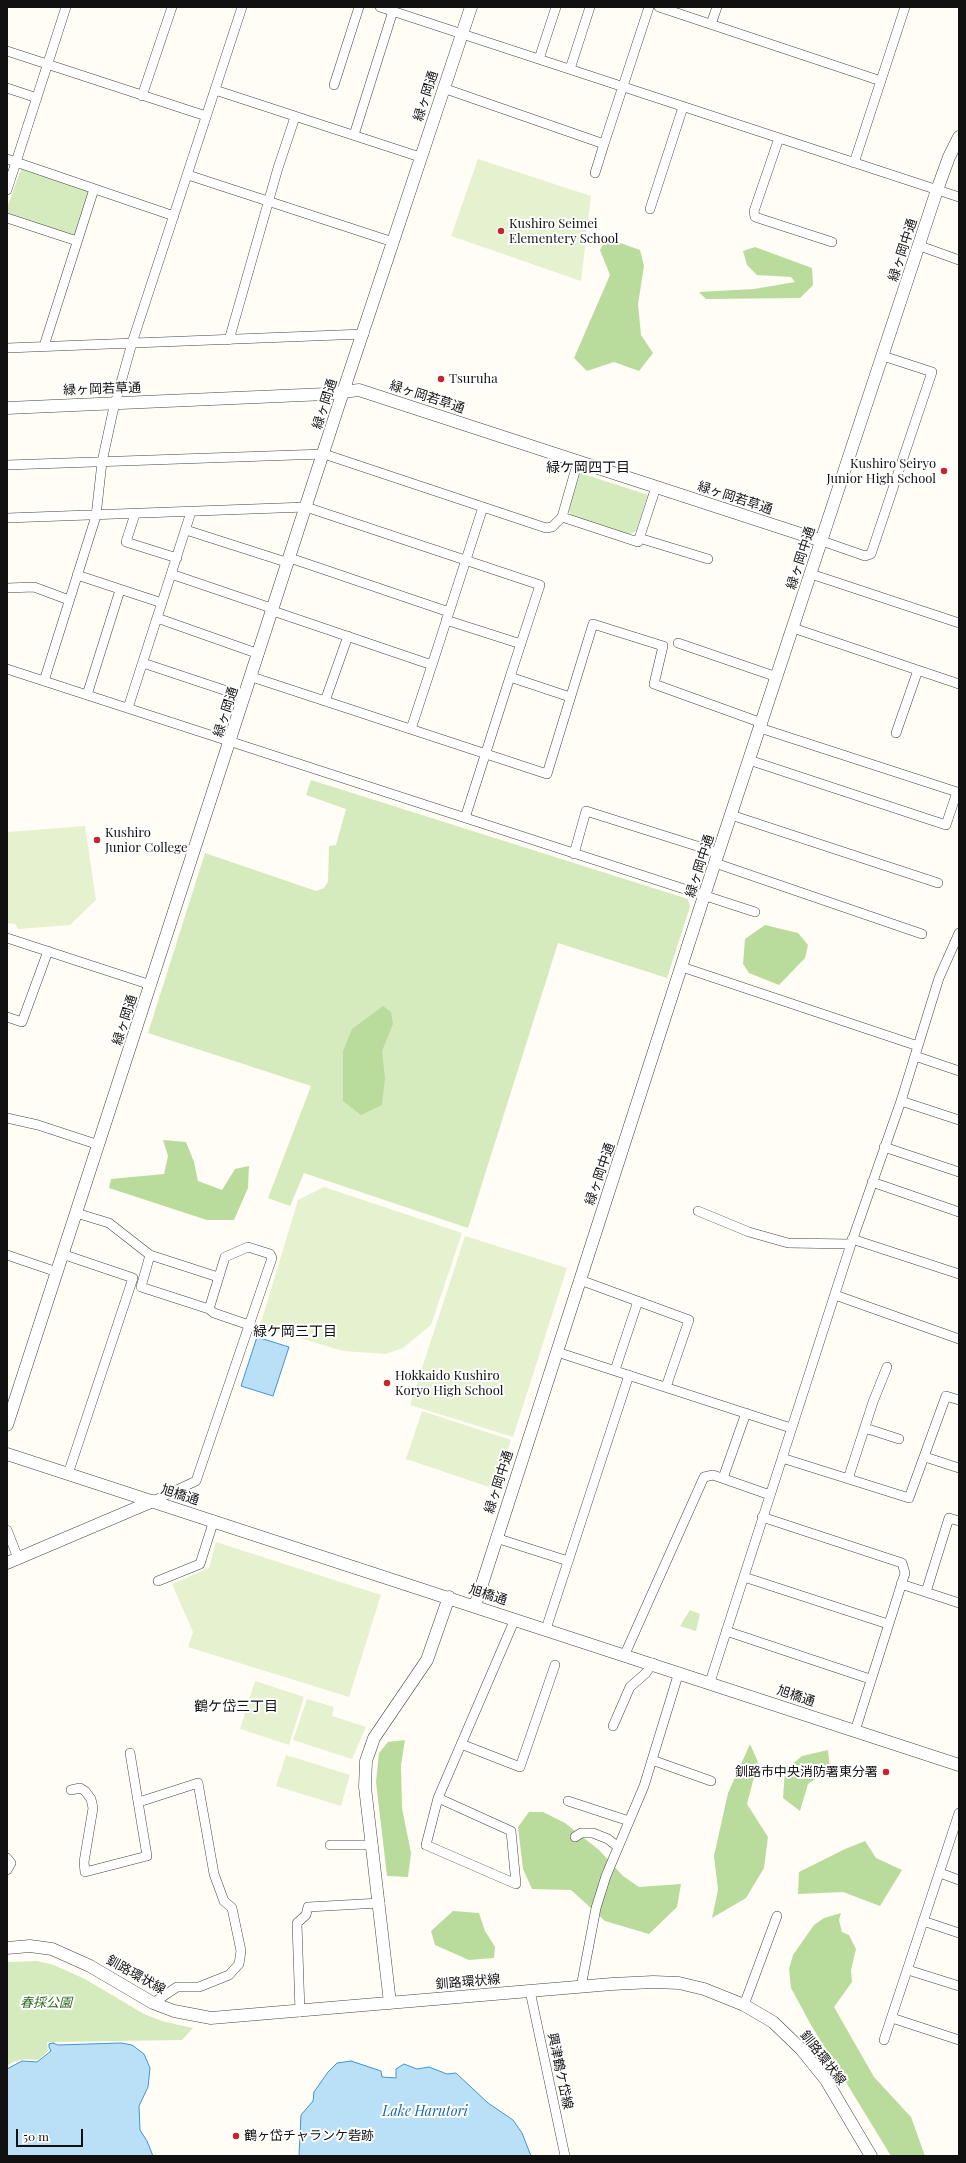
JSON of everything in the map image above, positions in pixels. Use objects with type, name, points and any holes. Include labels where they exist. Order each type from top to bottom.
[{"type":"street","points":[[7,190],[66,7]]},
{"type":"street","points":[[142,96],[172,7]]},
{"type":"street","points":[[44,681],[96,516],[102,462],[115,403],[132,343],[242,7]]},
{"type":"street","points":[[334,85],[359,7]]},
{"type":"street","points":[[380,7],[959,197]]},
{"type":"street","name":"緑ヶ岡通","points":[[7,1425],[274,610],[306,507],[364,334],[420,157],[471,7]]},
{"type":"street","points":[[539,59],[556,7]]},
{"type":"street","points":[[570,69],[590,7]]},
{"type":"street","points":[[595,174],[649,7]]},
{"type":"street","points":[[659,7],[881,81]]},
{"type":"street","points":[[710,24],[717,7]]},
{"type":"street","points":[[854,163],[905,7]]},
{"type":"street","points":[[354,135],[393,11]]},
{"type":"street","points":[[7,51],[206,116]]},
{"type":"street","points":[[7,88],[37,98]]},
{"type":"street","points":[[443,88],[604,144]]},
{"type":"street","points":[[215,90],[420,157]]},
{"type":"street","points":[[650,209],[683,107]]},
{"type":"street","points":[[229,340],[294,117]]},
{"type":"street","name":"緑ヶ岡中通","points":[[475,1606],[704,896],[920,246],[937,190],[949,157],[959,137]]},
{"type":"street","points":[[779,138],[754,211],[755,217],[832,242]]},
{"type":"street","points":[[7,159],[174,216]]},
{"type":"street","points":[[188,174],[393,242]]},
{"type":"street","points":[[44,346],[76,241],[94,189]]},
{"type":"street","points":[[7,218],[76,241]]},
{"type":"street","points":[[920,246],[959,260]]},
{"type":"street","points":[[7,348],[364,334]]},
{"type":"street","points":[[822,541],[865,556],[871,554],[932,372],[883,356]]},
{"type":"street","name":"緑ヶ岡若草通","points":[[7,408],[326,394],[360,390],[822,541]]},
{"type":"street","points":[[7,466],[324,454],[546,528],[552,526],[562,517],[578,461]]},
{"type":"street","points":[[562,517],[638,542],[656,487]]},
{"type":"street","points":[[7,518],[96,516],[306,507],[540,585],[465,818]]},
{"type":"street","points":[[411,729],[483,508]]},
{"type":"street","points":[[128,708],[191,512]]},
{"type":"street","points":[[135,514],[126,542],[177,558]]},
{"type":"street","points":[[186,530],[289,561],[448,616],[521,644]]},
{"type":"street","points":[[639,538],[708,559]]},
{"type":"street","points":[[171,574],[432,665]]},
{"type":"street","points":[[811,574],[959,623]]},
{"type":"street","points":[[77,575],[162,603]]},
{"type":"street","points":[[7,588],[34,587],[69,600]]},
{"type":"street","points":[[87,695],[120,590]]},
{"type":"street","points":[[157,618],[259,654]]},
{"type":"street","points":[[252,677],[547,774],[593,624],[664,646],[654,684],[761,725],[957,792],[946,825],[749,760]]},
{"type":"street","points":[[793,628],[959,684]]},
{"type":"street","points":[[325,701],[348,636]]},
{"type":"street","points":[[678,642],[777,676]]},
{"type":"street","points":[[143,663],[245,697]]},
{"type":"street","points":[[7,669],[755,912]]},
{"type":"street","points":[[896,733],[918,670]]},
{"type":"street","points":[[510,677],[570,697]]},
{"type":"street","points":[[574,854],[586,811],[922,934]]},
{"type":"street","points":[[732,814],[938,883]]},
{"type":"street","points":[[710,1682],[852,1242],[901,1101],[939,978],[959,933]]},
{"type":"street","points":[[7,938],[151,985]]},
{"type":"street","points":[[7,1017],[22,1022],[48,951]]},
{"type":"street","points":[[682,967],[918,1046]]},
{"type":"street","points":[[915,1056],[959,1071]]},
{"type":"street","points":[[901,1101],[959,1120]]},
{"type":"street","points":[[7,1118],[38,1125],[99,1145]]},
{"type":"street","points":[[884,1147],[959,1172]]},
{"type":"street","points":[[872,1182],[959,1212]]},
{"type":"street","points":[[698,1211],[749,1232],[788,1243],[852,1242],[959,1274]]},
{"type":"street","points":[[76,1213],[109,1223],[150,1256],[218,1277]]},
{"type":"street","points":[[7,1530],[12,1560],[153,1501],[196,1481],[272,1258],[270,1254],[248,1247],[225,1257],[209,1309]]},
{"type":"street","points":[[62,1254],[133,1278],[68,1474]]},
{"type":"street","points":[[7,1255],[57,1272]]},
{"type":"street","points":[[150,1256],[142,1287],[209,1309],[214,1313],[249,1325]]},
{"type":"street","points":[[580,1280],[689,1320],[666,1387]]},
{"type":"street","points":[[835,1295],[959,1339]]},
{"type":"street","points":[[615,1370],[638,1301]]},
{"type":"street","points":[[557,1352],[791,1428]]},
{"type":"street","points":[[848,1479],[887,1367]]},
{"type":"street","points":[[546,1629],[629,1375]]},
{"type":"street","points":[[782,1458],[909,1498],[946,1396],[959,1400]]},
{"type":"street","points":[[723,1478],[746,1413]]},
{"type":"street","points":[[865,1428],[899,1439]]},
{"type":"street","name":"旭橋通","points":[[7,1454],[653,1663],[959,1765]]},
{"type":"street","points":[[925,1457],[959,1468]]},
{"type":"street","points":[[625,1654],[704,1477],[713,1475],[770,1495]]},
{"type":"street","points":[[762,1517],[902,1563],[905,1573],[870,1678],[855,1731]]},
{"type":"street","points":[[926,1592],[949,1518],[959,1521]]},
{"type":"street","points":[[158,1581],[200,1564],[214,1520]]},
{"type":"street","points":[[496,1538],[568,1561]]},
{"type":"street","points":[[744,1577],[888,1624]]},
{"type":"street","points":[[901,1584],[959,1602]]},
{"type":"street","points":[[390,2003],[380,1903],[365,1780],[369,1750],[374,1738],[427,1660],[449,1597]]},
{"type":"street","points":[[438,1798],[511,1831],[516,1884],[426,1845],[438,1798],[515,1619]]},
{"type":"street","points":[[726,1632],[870,1678]]},
{"type":"street","points":[[613,1726],[630,1687],[646,1673],[653,1663]]},
{"type":"street","points":[[461,1744],[520,1767],[556,1665]]},
{"type":"street","points":[[581,1987],[596,1908],[628,1821],[644,1786],[679,1672]]},
{"type":"street","points":[[72,1790],[80,1788],[85,1791],[91,1799],[93,1808],[84,1862],[85,1872],[147,1856],[130,1753]]},
{"type":"street","points":[[652,1760],[712,1781]]},
{"type":"street","points":[[139,1802],[198,1783],[214,1874],[224,1901],[232,1908],[242,1951],[239,1964],[229,1975],[199,1987],[177,1987],[153,2003]]},
{"type":"street","points":[[568,1801],[628,1821]]},
{"type":"street","points":[[884,2040],[923,1920],[957,1826],[959,1813]]},
{"type":"street","points":[[575,1837],[581,1833],[593,1833],[608,1839],[618,1847]]},
{"type":"street","points":[[330,1845],[373,1845]]},
{"type":"street","points":[[7,1858],[11,1863],[7,1870]]},
{"type":"street","points":[[940,1873],[959,1880]]},
{"type":"street","points":[[300,2012],[297,1923],[306,1914],[308,1907],[380,1903]]},
{"type":"street","points":[[744,2005],[777,1916]]},
{"type":"street","points":[[923,1920],[959,1933]]},
{"type":"street","name":"釧路環状線","points":[[7,1948],[43,1948],[65,1954],[90,1966],[153,2003],[174,2011],[211,2018],[300,2012],[581,1987],[653,1982],[679,1983],[712,1991],[744,2005],[774,2022],[802,2049],[826,2080],[871,2156]]},
{"type":"street","points":[[908,1970],[959,1986]]},
{"type":"street","name":"興津鶴ケ岱線","points":[[530,1991],[565,2156]]},
{"type":"street","points":[[892,2018],[959,2040]]},
{"type":"green space","points":[[478,159],[591,196],[581,281],[451,236]]},
{"type":"green space","points":[[21,169],[90,192],[75,237],[7,214],[7,208]]},
{"type":"green space","points":[[606,238],[640,250],[644,266],[638,304],[641,335],[653,353],[639,371],[614,362],[587,371],[574,358],[610,275],[600,250]]},
{"type":"green space","points":[[755,247],[812,268],[813,285],[800,298],[706,299],[699,292],[754,289],[795,282],[791,277],[757,275],[747,265],[743,251]]},
{"type":"green space","points":[[580,473],[648,495],[636,531],[630,534],[572,517],[568,509]]},
{"type":"green space","points":[[311,780],[688,899],[690,907],[667,978],[558,943],[468,1228],[304,1173],[290,1206],[268,1198],[311,1086],[148,1033],[205,853],[316,891],[324,888],[328,882],[329,846],[336,845],[346,809],[306,795]]},
{"type":"green space","points":[[85,826],[96,900],[70,925],[18,929],[15,924],[7,923],[7,832]]},
{"type":"green space","points":[[765,925],[798,933],[808,945],[805,958],[779,985],[749,973],[743,964],[745,939]]},
{"type":"green space","points":[[383,1006],[391,1012],[393,1024],[382,1051],[385,1078],[382,1105],[361,1115],[343,1101],[343,1051],[352,1029]]},
{"type":"green space","points":[[163,1140],[186,1142],[194,1162],[198,1181],[222,1190],[235,1169],[249,1166],[248,1188],[234,1220],[207,1220],[109,1188],[111,1179],[164,1174],[168,1156]]},
{"type":"green space","points":[[324,1187],[462,1233],[431,1325],[403,1348],[386,1354],[343,1351],[260,1326],[298,1200]]},
{"type":"green space","points":[[465,1236],[567,1268],[513,1437],[410,1405]]},
{"type":"green space","points":[[422,1411],[511,1440],[495,1489],[406,1459]]},
{"type":"green space","points":[[216,1542],[381,1595],[349,1697],[188,1647],[193,1632],[172,1584],[209,1568]]},
{"type":"green space","points":[[690,1610],[700,1614],[696,1631],[680,1626]]},
{"type":"green space","points":[[255,1681],[304,1697],[289,1745],[240,1729]]},
{"type":"green space","points":[[307,1699],[334,1707],[332,1716],[366,1727],[352,1759],[293,1740]]},
{"type":"green space","points":[[405,1740],[401,1765],[402,1808],[411,1853],[408,1877],[387,1876],[376,1782],[379,1753],[388,1742]]},
{"type":"green space","points":[[750,1744],[758,1762],[747,1804],[768,1837],[764,1868],[746,1898],[712,1918],[718,1890],[714,1856],[728,1793]]},
{"type":"green space","points":[[828,1750],[830,1769],[808,1784],[800,1811],[783,1798],[785,1770],[802,1756]]},
{"type":"green space","points":[[286,1755],[350,1775],[341,1806],[276,1786]]},
{"type":"green space","points":[[529,1812],[543,1812],[565,1823],[599,1850],[623,1876],[639,1887],[681,1884],[677,1907],[649,1934],[605,1921],[571,1890],[532,1889],[523,1869],[518,1827]]},
{"type":"green space","points":[[865,1841],[876,1858],[902,1870],[880,1906],[843,1892],[798,1894],[799,1872],[845,1849]]},
{"type":"green space","points":[[453,1911],[479,1913],[485,1931],[495,1947],[494,1958],[469,1960],[435,1945],[431,1931]]},
{"type":"green space","points":[[841,1913],[839,1920],[842,1932],[849,1935],[856,1949],[851,1970],[852,1982],[834,2007],[874,2077],[911,2117],[925,2156],[891,2156],[811,2025],[791,1988],[789,1969],[793,1955],[814,1925],[824,1918]]},
{"type":"green space","name":"春採公園","points":[[37,1961],[54,1965],[85,1979],[144,2014],[165,2022],[193,2028],[182,2040],[47,2042],[48,2051],[38,2060],[25,2059],[13,2062],[7,2066],[7,1962]]},
{"type":"water","points":[[257,1337],[289,1347],[273,1396],[241,1386]]},
{"type":"water","points":[[53,2043],[58,2045],[121,2043],[132,2045],[144,2054],[150,2068],[148,2087],[139,2106],[140,2130],[147,2141],[153,2156],[7,2156],[7,2069],[22,2061],[37,2062],[51,2051],[49,2044]]},
{"type":"water","name":"Lake Harutori","points":[[351,2061],[381,2071],[382,2077],[396,2078],[396,2069],[404,2064],[417,2069],[429,2067],[447,2074],[456,2073],[488,2103],[513,2120],[522,2133],[531,2156],[299,2156],[301,2115],[313,2101],[314,2092],[328,2072],[337,2063]]},
{"type":"place","name":"Kushiro Seimei Elementery School","points":[[501,231]]},
{"type":"place","name":"Tsuruha","points":[[441,379]]},
{"type":"place","name":"Kushiro Seiryo Junior High School","points":[[944,471]]},
{"type":"place","name":"Kushiro Junior College","points":[[97,840]]},
{"type":"place","name":"Hokkaido Kushiro Koryo High School","points":[[387,1383]]},
{"type":"place","name":"釧路市中央消防署東分署","points":[[886,1772]]},
{"type":"place","name":"鶴ヶ岱チャランケ砦跡","points":[[236,2136]]},
{"type":"district","name":"緑ケ岡四丁目","points":[[588,468]]},
{"type":"district","name":"緑ケ岡三丁目","points":[[295,1332]]},
{"type":"district","name":"鶴ケ岱三丁目","points":[[236,1707]]}]
